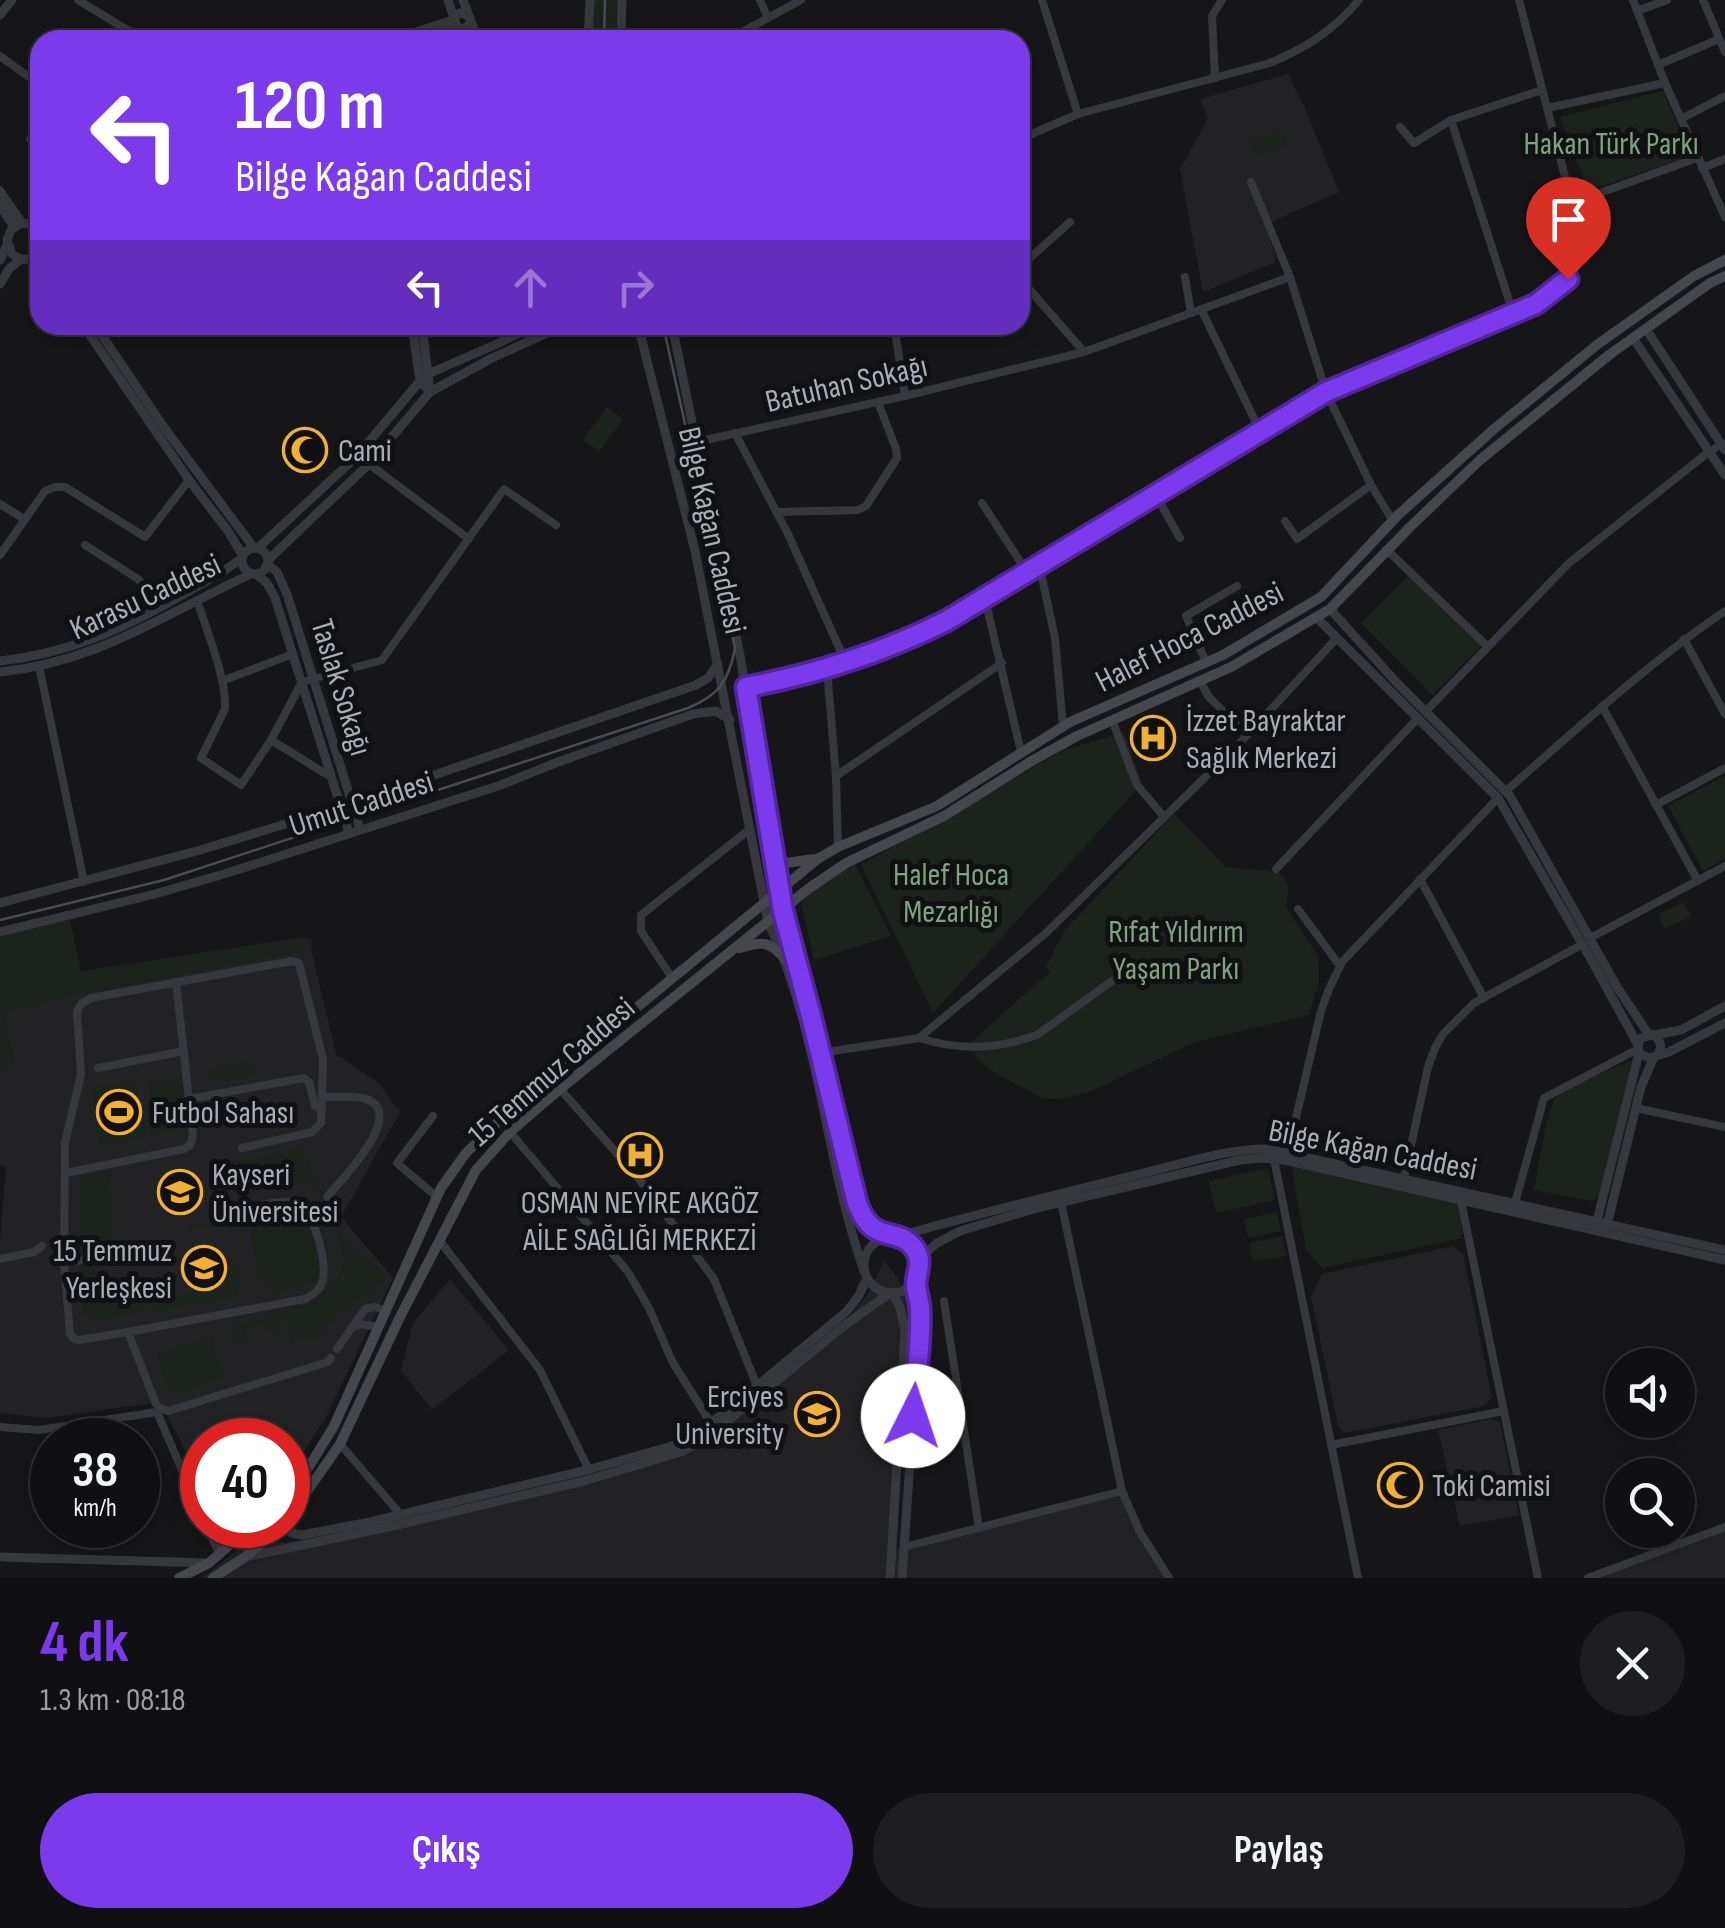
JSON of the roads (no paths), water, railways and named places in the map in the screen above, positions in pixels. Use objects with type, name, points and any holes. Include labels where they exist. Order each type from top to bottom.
[{"type":"main road","name":"Halef Hoca Caddesi","points":[[778,890],[838,847],[937,806],[1064,726],[1206,662],[1321,597],[1467,451],[1598,344],[1694,276],[1725,260]]},
{"type":"main road","name":"Halef Hoca Caddesi","points":[[783,911],[846,862],[944,816],[1030,762],[1112,720],[1230,667],[1330,609],[1480,460],[1609,354],[1725,276]]},
{"type":"main road","points":[[772,854],[793,864],[820,858]]},
{"type":"main road","name":"15 Temmuz Caddesi","points":[[310,1466],[334,1426],[437,1197],[466,1153],[502,1118],[778,890]]},
{"type":"main road","name":"15 Temmuz Caddesi","points":[[310,1487],[340,1444],[476,1170],[510,1132],[560,1089],[783,911]]},
{"type":"main road","points":[[734,950],[768,944],[776,947],[786,960]]},
{"type":"main road","points":[[385,1310],[400,1317]]},
{"type":"main road","points":[[378,1327],[392,1333]]},
{"type":"main road","points":[[179,1578],[209,1563],[224,1548]]},
{"type":"main road","points":[[234,1548],[245,1558]]},
{"type":"main road","points":[[213,1578],[256,1548]]},
{"type":"street","points":[[0,14],[12,0]]},
{"type":"street","points":[[78,0],[128,30]]},
{"type":"street","points":[[448,0],[457,30]]},
{"type":"street","points":[[463,0],[474,30]]},
{"type":"street","points":[[588,30],[590,0]]},
{"type":"street","points":[[622,0],[622,30]]},
{"type":"street","points":[[760,0],[768,18]]},
{"type":"street","points":[[746,30],[801,0]]},
{"type":"street","points":[[1042,0],[1078,114]]},
{"type":"street","points":[[1215,78],[1212,16],[1222,0]]},
{"type":"street","points":[[1030,135],[1078,114],[1270,63],[1302,49],[1334,28],[1360,0]]},
{"type":"street","points":[[746,687],[827,669],[923,632],[985,599],[1326,392],[1552,294],[1572,274],[1583,246],[1519,0]]},
{"type":"street","points":[[1633,0],[1665,84],[1725,217]]},
{"type":"street","points":[[1637,12],[1667,0]]},
{"type":"street","points":[[1702,0],[1725,52]]},
{"type":"street","points":[[455,24],[456,14],[462,12],[470,18]]},
{"type":"street","points":[[441,30],[455,24]]},
{"type":"street","points":[[431,30],[455,24]]},
{"type":"street","points":[[1658,65],[1719,39]]},
{"type":"street","points":[[0,56],[30,78]]},
{"type":"street","points":[[1547,108],[1665,84]]},
{"type":"street","points":[[1400,127],[1414,144],[1451,120],[1542,90]]},
{"type":"street","points":[[1681,120],[1725,96]]},
{"type":"street","points":[[1451,120],[1513,313]]},
{"type":"street","points":[[1572,203],[1698,158]]},
{"type":"street","points":[[1702,168],[1725,158]]},
{"type":"street","points":[[1250,182],[1290,277],[1326,392],[1393,521]]},
{"type":"street","points":[[0,191],[22,224]]},
{"type":"street","points":[[0,206],[30,228]]},
{"type":"street","points":[[0,260],[8,235],[30,220]]},
{"type":"street","points":[[1030,256],[1070,222]]},
{"type":"street","points":[[7,245],[12,254],[30,261]]},
{"type":"street","points":[[0,284],[10,269],[30,258]]},
{"type":"street","points":[[1185,277],[1191,313]]},
{"type":"street","name":"Batuhan Sokağı","points":[[696,442],[1084,352],[1290,277]]},
{"type":"street","points":[[1030,290],[1084,352]]},
{"type":"street","points":[[1201,309],[1260,431]]},
{"type":"street","points":[[1276,868],[1569,563],[1710,451],[1724,446],[1646,329]]},
{"type":"street","points":[[90,335],[228,531],[242,557],[244,570],[254,574],[263,571],[267,562],[264,553],[256,548],[163,426],[102,335]]},
{"type":"street","points":[[414,335],[430,392],[543,335]]},
{"type":"street","points":[[423,335],[424,377]]},
{"type":"street","points":[[424,377],[516,335]]},
{"type":"street","name":"Bilge Kağan Caddesi","points":[[637,335],[691,534],[768,922],[786,960],[852,1233],[866,1274]]},
{"type":"street","name":"Bilge Kağan Caddesi","points":[[674,335],[746,687],[778,890],[860,1212],[873,1230],[894,1237],[1028,1201],[1226,1154],[1267,1148],[1516,1203],[1725,1260]]},
{"type":"street","points":[[896,335],[906,396]]},
{"type":"street","points":[[1634,338],[1725,475]]},
{"type":"street","name":"Karasu Caddesi","points":[[256,548],[356,457],[424,377]]},
{"type":"street","name":"Karasu Caddesi","points":[[267,562],[369,464],[430,392]]},
{"type":"street","points":[[777,512],[858,510],[866,506],[897,458],[878,402]]},
{"type":"street","points":[[734,433],[777,512],[846,663]]},
{"type":"street","points":[[369,464],[468,539]]},
{"type":"street","points":[[0,555],[45,491],[55,487],[65,487],[145,537],[189,480]]},
{"type":"street","points":[[1285,521],[1297,539],[1371,485]]},
{"type":"street","points":[[197,600],[226,695],[225,708],[201,758],[241,785],[302,682],[382,660],[504,489],[556,525]]},
{"type":"street","points":[[1155,494],[1180,538]]},
{"type":"street","points":[[982,503],[1026,572]]},
{"type":"street","points":[[0,504],[24,519]]},
{"type":"street","points":[[85,544],[138,579],[164,605]]},
{"type":"street","points":[[242,557],[256,548]]},
{"type":"street","points":[[1387,550],[1488,647]]},
{"type":"street","name":"Karasu Caddesi","points":[[0,661],[85,642],[164,605],[228,570],[242,557]]},
{"type":"street","name":"Taslak Sokağı","points":[[267,562],[283,582],[360,830]]},
{"type":"street","points":[[1039,564],[1055,638],[1064,726]]},
{"type":"street","name":"Karasu Caddesi","points":[[0,672],[100,649],[254,574]]},
{"type":"street","name":"Taslak Sokağı","points":[[254,574],[271,590],[348,833]]},
{"type":"street","points":[[1206,662],[1186,616],[1237,586]]},
{"type":"street","points":[[985,599],[1021,752]]},
{"type":"street","points":[[1330,609],[1422,715]]},
{"type":"street","points":[[1288,1152],[1328,989],[1340,966],[1502,794],[1602,706],[1725,611]]},
{"type":"street","points":[[1316,617],[1502,794],[1586,941],[1638,1049],[1646,1058],[1668,1052],[1725,1023]]},
{"type":"street","points":[[919,1038],[1046,933],[1247,735],[1337,638]]},
{"type":"street","points":[[1684,639],[1725,714]]},
{"type":"street","points":[[222,680],[293,654]]},
{"type":"street","points":[[836,776],[1002,663]]},
{"type":"street","name":"Umut Caddesi","points":[[0,903],[197,851],[352,804],[696,685],[708,678],[718,664]]},
{"type":"street","points":[[39,666],[84,882]]},
{"type":"street","points":[[827,669],[838,847]]},
{"type":"street","points":[[1200,680],[1208,696],[1247,735]]},
{"type":"street","points":[[1602,706],[1698,881]]},
{"type":"street","name":"Umut Caddesi","points":[[0,932],[172,889],[501,786],[693,714],[716,711],[730,720]]},
{"type":"street","points":[[1112,720],[1137,785],[1164,817]]},
{"type":"street","points":[[271,740],[331,777]]},
{"type":"street","points":[[1656,806],[1725,768]]},
{"type":"street","points":[[672,978],[641,931],[641,915],[750,829]]},
{"type":"street","points":[[1404,1178],[1428,1067],[1435,1048],[1454,1020],[1484,998],[1725,866]]},
{"type":"street","points":[[1420,880],[1484,998]]},
{"type":"street","points":[[1298,908],[1340,966]]},
{"type":"street","points":[[1586,941],[1660,1044],[1644,1076],[1601,1227]]},
{"type":"street","points":[[231,1211],[290,1202],[303,1206],[312,1218],[324,1266],[318,1290],[305,1299],[128,1332],[79,1340],[70,1334],[64,1263],[66,1130],[81,1074],[79,1008],[90,998],[292,960],[299,963],[323,1059],[321,1123],[315,1131],[242,1148]]},
{"type":"street","points":[[820,1054],[919,1038],[979,1048],[1027,1039],[1133,966]]},
{"type":"street","points":[[66,1172],[187,1148],[193,1136],[176,982]]},
{"type":"street","points":[[1601,1227],[1641,1038],[1681,1030],[1725,1006]]},
{"type":"street","points":[[1516,1203],[1544,1098],[1638,1049]]},
{"type":"street","points":[[98,1068],[184,1051]]},
{"type":"street","points":[[189,1100],[304,1078],[309,1082],[314,1106],[322,1110]]},
{"type":"street","points":[[560,1089],[636,1174],[714,1279],[757,1386]]},
{"type":"street","points":[[322,1097],[366,1100],[376,1107],[380,1117],[366,1148],[327,1198]]},
{"type":"street","points":[[1636,1108],[1725,1127]]},
{"type":"street","points":[[433,1116],[397,1164],[437,1197]]},
{"type":"street","points":[[510,1132],[628,1272],[649,1308],[672,1363],[711,1423]]},
{"type":"street","points":[[1274,1159],[1358,1578]]},
{"type":"street","name":"Bilge Kağan Caddesi","points":[[919,1259],[937,1243],[960,1231],[1061,1202],[1240,1160],[1274,1159],[1461,1201],[1725,1250]]},
{"type":"street","points":[[1461,1201],[1538,1578]]},
{"type":"street","points":[[1061,1202],[1122,1490],[1140,1532],[1170,1578]]},
{"type":"street","points":[[890,1578],[905,1331],[900,1306],[891,1293],[876,1289],[864,1264],[868,1250],[879,1240],[894,1237],[913,1246],[919,1259],[916,1280],[920,1315],[902,1578]]},
{"type":"street","points":[[439,1240],[540,1370],[588,1470]]},
{"type":"street","points":[[0,1260],[34,1252],[42,1246]]},
{"type":"street","points":[[64,1263],[128,1251]]},
{"type":"street","points":[[310,1533],[402,1515],[672,1446],[711,1423],[846,1312],[858,1297],[866,1274]]},
{"type":"street","points":[[245,1558],[584,1481],[680,1452],[708,1437],[845,1325],[916,1280]]},
{"type":"street","points":[[944,1301],[979,1528]]},
{"type":"street","points":[[337,1349],[366,1309],[385,1310]]},
{"type":"street","points":[[352,1328],[360,1324],[378,1327]]},
{"type":"street","points":[[128,1332],[156,1404],[168,1411],[331,1358]]},
{"type":"street","points":[[1331,1445],[1504,1411]]},
{"type":"street","points":[[0,1427],[38,1430],[157,1412],[180,1466]]},
{"type":"street","points":[[340,1444],[402,1515]]},
{"type":"street","points":[[904,1547],[1122,1490]]},
{"type":"street","points":[[1588,1578],[1725,1526]]},
{"type":"street","points":[[216,1548],[218,1554]]},
{"type":"street","points":[[0,1557],[209,1563]]},
{"type":"tram line","points":[[604,30],[605,0]]},
{"type":"tram line","points":[[0,920],[164,880],[688,708],[715,692],[726,678],[735,648],[665,335]]},
{"type":"place","name":"Cami","points":[[305,450]]},
{"type":"place","name":"İzzet Bayraktar Sağlık Merkezi","points":[[1153,738]]},
{"type":"place","name":"Futbol Sahası","points":[[119,1112]]},
{"type":"place","name":"OSMAN NEYİRE AKGÖZ AİLE SAĞLIĞI MERKEZİ","points":[[640,1155]]},
{"type":"place","name":"Kayseri Üniversitesi","points":[[180,1192]]},
{"type":"place","name":"15 Temmuz Yerleşkesi","points":[[204,1268]]},
{"type":"place","name":"Erciyes University","points":[[817,1414]]},
{"type":"place","name":"Toki Camisi","points":[[1400,1485]]},
{"type":"park label","name":"Hakan Türk Parkı","points":[[1611,143]]},
{"type":"park label","name":"Halef Hoca Mezarlığı","points":[[951,892]]},
{"type":"park label","name":"Rıfat Yıldırım Yaşam Parkı","points":[[1176,950]]}]
